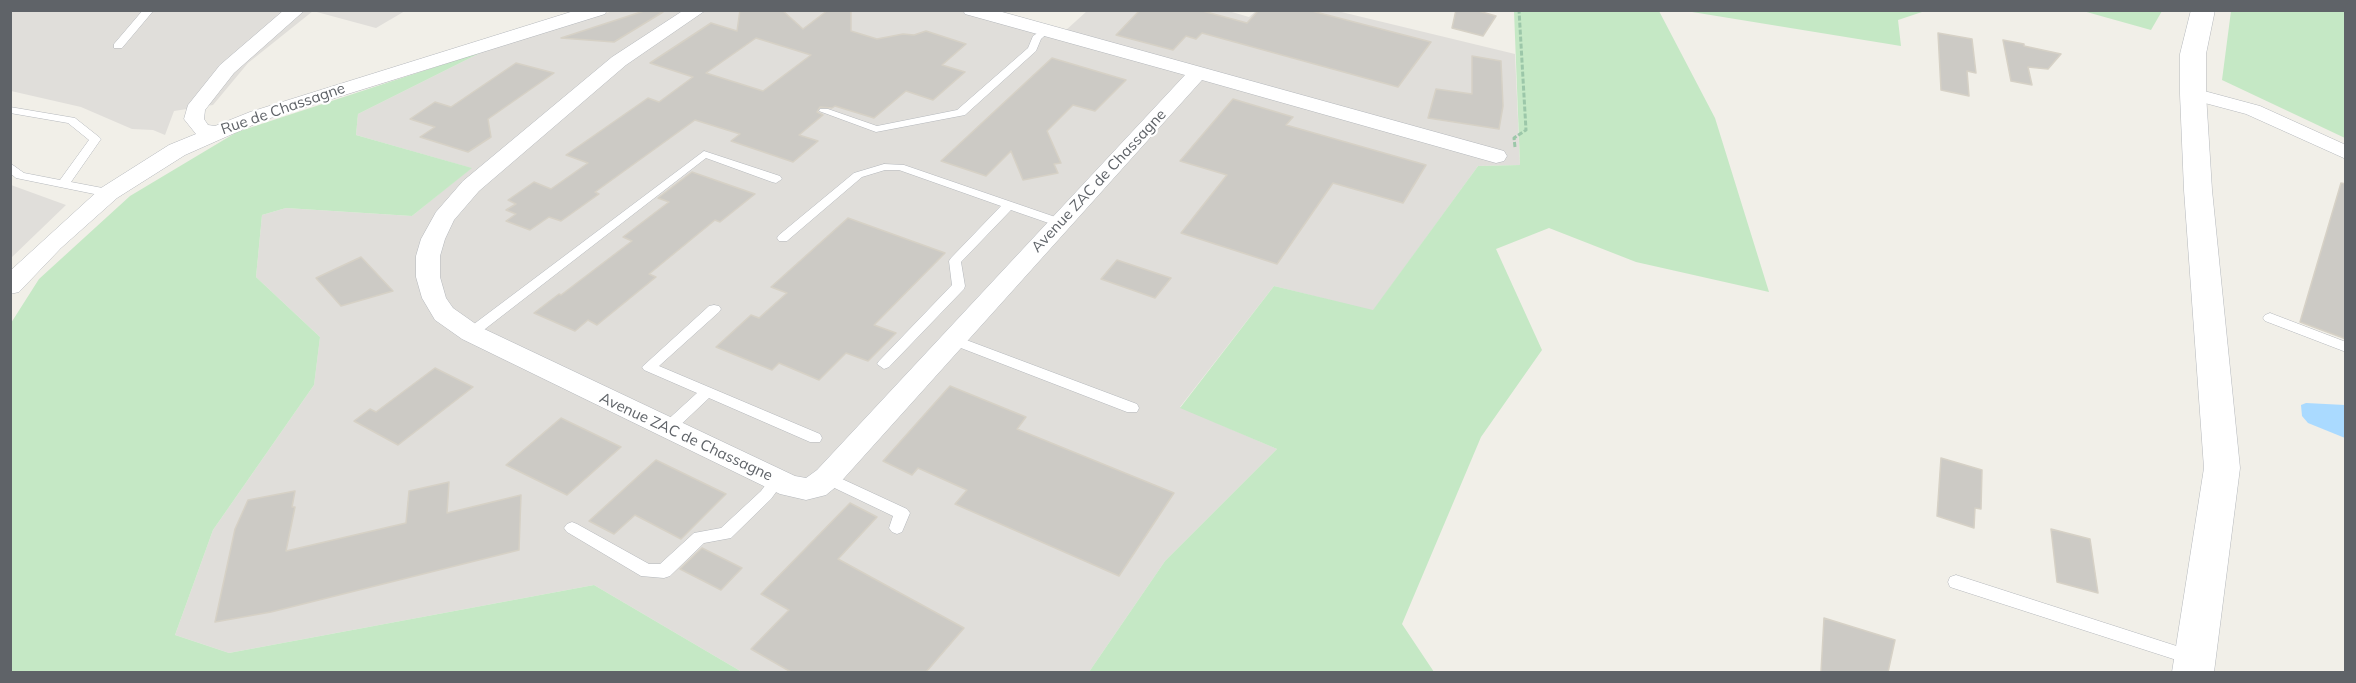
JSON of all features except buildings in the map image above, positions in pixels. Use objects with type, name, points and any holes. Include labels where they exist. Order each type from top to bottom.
[{"type":"street","points":[[214,134],[201,129],[195,119],[195,109],[227,69],[296,10]]},
{"type":"street","name":"Rue de Chassagne","points":[[10,286],[53,243],[109,193],[169,155],[257,116],[598,10]]},
{"type":"street","name":"Avenue ZAC de Chassagne","points":[[697,10],[619,61],[471,186],[444,217],[433,239],[428,256],[428,278],[434,298],[444,314],[471,333],[789,486],[806,489],[816,487],[826,478],[1198,73]]},
{"type":"street","points":[[972,10],[1496,156]]},
{"type":"street","points":[[2195,666],[2222,468],[2198,190],[2193,94],[2193,54],[2203,10]]},
{"type":"street","points":[[2193,94],[2253,110],[2346,153]]},
{"type":"lane","points":[[118,46],[148,10]]},
{"type":"lane","points":[[824,111],[876,129],[961,113],[1032,49],[1045,31]]},
{"type":"lane","points":[[10,110],[72,120],[95,139],[64,183]]},
{"type":"lane","points":[[471,333],[704,154],[776,179]]},
{"type":"lane","points":[[10,166],[20,176],[109,193]]},
{"type":"lane","points":[[783,238],[858,175],[885,167],[900,167],[1060,223]]},
{"type":"lane","points":[[884,364],[959,286],[955,261],[1009,205]]},
{"type":"lane","points":[[714,309],[649,367],[815,438]]},
{"type":"lane","points":[[2270,318],[2346,347]]},
{"type":"lane","points":[[953,340],[1132,408]]},
{"type":"lane","points":[[668,428],[706,392]]},
{"type":"lane","points":[[826,478],[902,513],[897,528]]},
{"type":"lane","points":[[572,528],[646,571],[664,571],[700,537],[725,534],[766,495],[777,480]]},
{"type":"lane","points":[[1956,582],[2195,666]]},
{"type":"path","points":[[1496,156],[1511,156],[1515,150],[1514,138],[1526,130],[1519,10]]},
{"type":"shaded area","points":[[616,10],[989,11],[1065,31],[1087,11],[1225,10],[1249,17],[1256,11],[1333,10],[1515,54],[1520,165],[1478,166],[1373,311],[1274,286],[1180,407],[1277,449],[1165,561],[1089,672],[742,672],[594,585],[229,653],[175,635],[213,530],[314,385],[320,337],[256,277],[262,215],[286,208],[412,216],[471,168],[356,135],[358,114],[484,51]]},
{"type":"shaded area","points":[[11,11],[313,11],[248,63],[213,105],[174,111],[165,135],[153,130],[132,129],[81,107],[11,91]]},
{"type":"shaded area","points":[[313,11],[405,11],[376,28]]},
{"type":"shaded area","points":[[10,185],[66,205],[11,258]]},
{"type":"green space","points":[[1514,11],[1659,11],[1715,118],[1769,292],[1636,262],[1549,228],[1496,249],[1542,350],[1481,437],[1402,624],[1434,672],[1089,672],[1165,561],[1277,449],[1180,408],[1274,286],[1373,310],[1478,166],[1520,165]]},
{"type":"green space","points":[[1686,11],[1925,11],[1898,20],[1901,46]]},
{"type":"green space","points":[[2083,11],[2162,11],[2151,30]]},
{"type":"green space","points":[[2231,11],[2345,11],[2345,138],[2222,80]]},
{"type":"green space","points":[[484,51],[358,114],[356,135],[472,168],[412,216],[286,208],[262,215],[256,277],[320,337],[314,385],[213,530],[175,635],[229,653],[594,585],[742,672],[11,672],[11,323],[39,279],[130,196],[237,132]]},
{"type":"water","points":[[2306,403],[2345,405],[2345,438],[2308,423],[2302,416],[2301,405]]}]
